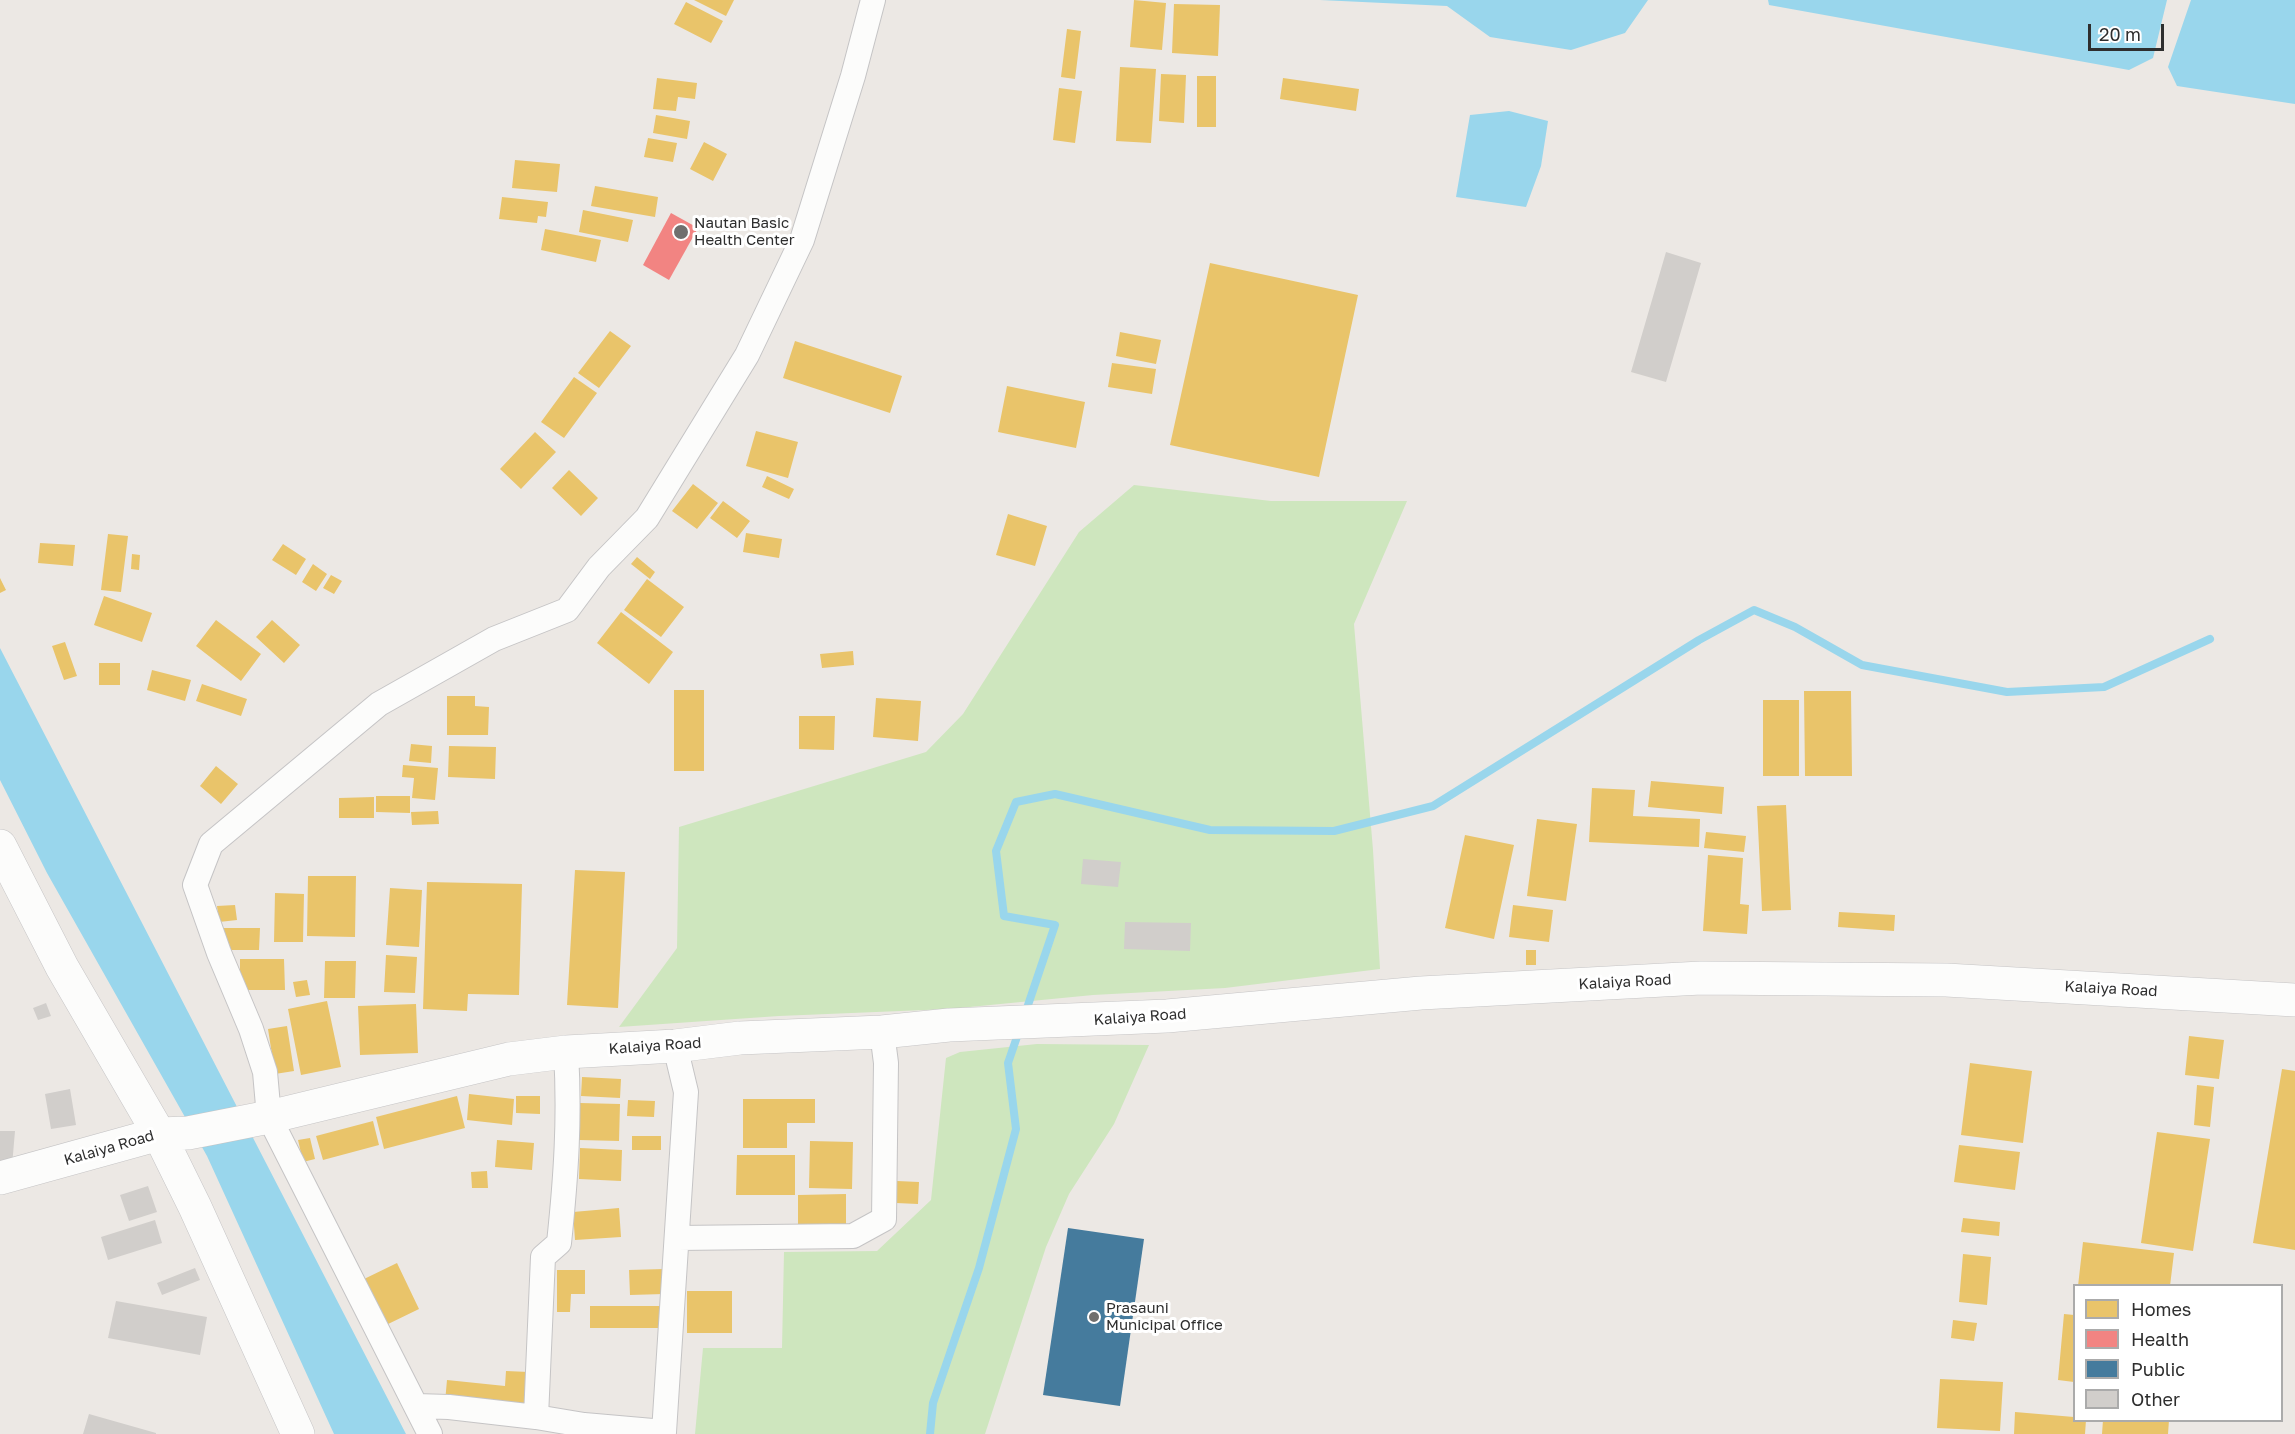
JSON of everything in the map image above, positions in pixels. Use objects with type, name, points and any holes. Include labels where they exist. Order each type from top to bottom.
[{"type":"main road","points":[[5,865],[62,967],[174,1133],[195,1207],[298,1434]]},
{"type":"main road","name":"Kalaiya Road","points":[[0,1178],[174,1133],[269,1117],[509,1059],[566,1052],[675,1046],[740,1038],[882,1032],[949,1025],[1167,1016],[1421,993],[1701,978],[1946,980],[2295,1000]]},
{"type":"street","points":[[430,1434],[269,1117],[265,1072],[251,1029],[219,953],[195,885],[211,844],[380,704],[494,639],[567,609],[599,567],[647,518],[747,355],[802,240],[853,76],[873,0]]},
{"type":"street","points":[[678,1238],[853,1236],[884,1219],[886,1063],[882,1032]]},
{"type":"street","points":[[416,1406],[449,1407],[584,1425],[664,1432],[686,1092],[675,1046]]},
{"type":"street","points":[[536,1417],[543,1257],[559,1243],[565,1183],[569,1106],[566,1052]]},
{"type":"green space","points":[[1134,485],[1271,501],[1407,501],[1354,624],[1373,850],[1380,969],[1225,988],[1093,995],[949,1009],[779,1016],[619,1027],[677,948],[679,827],[926,752],[963,714],[1079,532]]},
{"type":"green space","points":[[1037,1044],[1149,1045],[1114,1124],[1069,1194],[1046,1247],[985,1434],[695,1434],[703,1348],[782,1348],[784,1252],[877,1251],[931,1200],[946,1058],[960,1052]]},
{"type":"water","points":[[1320,0],[1648,0],[1625,33],[1571,50],[1490,37],[1447,6]]},
{"type":"water","points":[[1768,0],[2167,0],[2153,58],[2129,70],[1769,5]]},
{"type":"water","points":[[2191,0],[2295,0],[2295,104],[2177,86],[2168,67]]},
{"type":"water","points":[[1509,111],[1548,121],[1541,166],[1526,207],[1456,197],[1470,115]]},
{"type":"water","points":[[0,648],[406,1434],[334,1434],[207,1156],[47,873],[0,780]]},
{"type":"building: Homes","points":[[694,0],[734,0],[726,16]]},
{"type":"building: Homes","points":[[1134,0],[1166,3],[1162,50],[1130,47]]},
{"type":"building: Homes","points":[[686,2],[723,21],[711,43],[674,24]]},
{"type":"building: Homes","points":[[1174,4],[1220,5],[1218,56],[1172,53]]},
{"type":"building: Homes","points":[[1067,29],[1081,31],[1075,79],[1061,77]]},
{"type":"building: Homes","points":[[1120,67],[1156,69],[1151,143],[1116,141]]},
{"type":"building: Homes","points":[[1161,74],[1186,75],[1184,123],[1159,121]]},
{"type":"building: Homes","points":[[1197,76],[1216,76],[1216,127],[1197,127]]},
{"type":"building: Homes","points":[[657,78],[697,83],[695,99],[678,97],[676,111],[653,109]]},
{"type":"building: Homes","points":[[1283,78],[1359,89],[1356,111],[1280,99]]},
{"type":"building: Homes","points":[[1059,88],[1082,91],[1075,143],[1053,140]]},
{"type":"building: Homes","points":[[656,115],[690,121],[687,139],[653,133]]},
{"type":"building: Homes","points":[[648,138],[677,143],[673,162],[644,157]]},
{"type":"building: Homes","points":[[704,142],[727,154],[713,181],[690,169]]},
{"type":"building: Homes","points":[[515,160],[560,164],[557,192],[512,188]]},
{"type":"building: Homes","points":[[595,186],[658,197],[655,217],[591,206]]},
{"type":"building: Homes","points":[[502,197],[548,202],[546,217],[538,216],[537,223],[499,219]]},
{"type":"building: Homes","points":[[583,210],[633,220],[628,242],[579,232]]},
{"type":"building: Homes","points":[[545,229],[601,240],[596,262],[541,250]]},
{"type":"building: Homes","points":[[1210,263],[1358,295],[1319,477],[1170,445]]},
{"type":"building: Homes","points":[[610,331],[631,346],[599,388],[578,373]]},
{"type":"building: Homes","points":[[1120,332],[1161,340],[1156,364],[1116,356]]},
{"type":"building: Homes","points":[[795,341],[902,376],[890,413],[783,378]]},
{"type":"building: Homes","points":[[1112,363],[1156,369],[1152,394],[1108,387]]},
{"type":"building: Homes","points":[[574,377],[597,393],[564,438],[541,422]]},
{"type":"building: Homes","points":[[1007,386],[1085,402],[1076,448],[998,432]]},
{"type":"building: Homes","points":[[756,431],[798,442],[788,478],[746,466]]},
{"type":"building: Homes","points":[[535,432],[556,452],[521,489],[500,469]]},
{"type":"building: Homes","points":[[569,470],[598,498],[581,516],[552,488]]},
{"type":"building: Homes","points":[[767,476],[794,489],[789,499],[762,487]]},
{"type":"building: Homes","points":[[693,484],[718,503],[697,529],[672,511]]},
{"type":"building: Homes","points":[[723,501],[750,521],[737,538],[710,518]]},
{"type":"building: Homes","points":[[1008,514],[1047,526],[1035,566],[996,555]]},
{"type":"building: Homes","points":[[746,533],[782,539],[779,558],[743,552]]},
{"type":"building: Homes","points":[[108,534],[128,536],[121,592],[101,590]]},
{"type":"building: Homes","points":[[40,543],[75,545],[73,566],[38,563]]},
{"type":"building: Homes","points":[[283,544],[306,559],[296,575],[272,560]]},
{"type":"building: Homes","points":[[132,554],[140,555],[139,570],[131,569]]},
{"type":"building: Homes","points":[[637,557],[655,572],[650,579],[631,564]]},
{"type":"building: Homes","points":[[313,564],[327,574],[316,591],[302,582]]},
{"type":"building: Homes","points":[[331,575],[342,581],[334,594],[323,588]]},
{"type":"building: Homes","points":[[0,578],[6,590],[0,593]]},
{"type":"building: Homes","points":[[647,579],[684,607],[661,637],[624,610]]},
{"type":"building: Homes","points":[[104,596],[152,613],[142,642],[94,625]]},
{"type":"building: Homes","points":[[621,612],[673,652],[649,684],[597,643]]},
{"type":"building: Homes","points":[[216,620],[261,654],[241,681],[196,646]]},
{"type":"building: Homes","points":[[272,620],[300,645],[284,663],[256,637]]},
{"type":"building: Homes","points":[[65,642],[77,676],[64,680],[52,646]]},
{"type":"building: Homes","points":[[853,651],[854,665],[822,668],[820,654]]},
{"type":"building: Homes","points":[[99,663],[120,663],[120,685],[99,685]]},
{"type":"building: Homes","points":[[152,670],[191,680],[185,701],[147,690]]},
{"type":"building: Homes","points":[[202,684],[247,699],[241,716],[196,701]]},
{"type":"building: Homes","points":[[674,690],[704,690],[704,771],[674,771]]},
{"type":"building: Homes","points":[[1804,691],[1851,691],[1852,776],[1805,776]]},
{"type":"building: Homes","points":[[447,696],[475,696],[475,706],[489,707],[488,735],[447,735]]},
{"type":"building: Homes","points":[[876,698],[921,701],[918,741],[873,737]]},
{"type":"building: Homes","points":[[1763,700],[1799,700],[1799,776],[1763,776]]},
{"type":"building: Homes","points":[[799,716],[835,716],[834,750],[799,749]]},
{"type":"building: Homes","points":[[411,744],[432,746],[431,763],[409,761]]},
{"type":"building: Homes","points":[[449,746],[496,747],[495,779],[448,777]]},
{"type":"building: Homes","points":[[403,765],[438,768],[435,800],[412,798],[414,778],[402,777]]},
{"type":"building: Homes","points":[[216,766],[238,784],[221,804],[200,786]]},
{"type":"building: Homes","points":[[1651,781],[1724,787],[1722,814],[1648,807]]},
{"type":"building: Homes","points":[[1592,788],[1635,790],[1633,816],[1700,819],[1699,847],[1589,842]]},
{"type":"building: Homes","points":[[376,796],[410,796],[410,813],[376,812]]},
{"type":"building: Homes","points":[[374,797],[374,818],[339,818],[339,798]]},
{"type":"building: Homes","points":[[1786,805],[1791,910],[1762,911],[1757,806]]},
{"type":"building: Homes","points":[[438,811],[439,824],[412,825],[411,812]]},
{"type":"building: Homes","points":[[1537,819],[1577,824],[1566,901],[1527,896]]},
{"type":"building: Homes","points":[[1706,832],[1746,836],[1744,852],[1704,848]]},
{"type":"building: Homes","points":[[1465,835],[1514,845],[1494,939],[1445,928]]},
{"type":"building: Homes","points":[[1708,855],[1743,858],[1740,904],[1749,905],[1747,934],[1703,931]]},
{"type":"building: Homes","points":[[575,870],[625,872],[618,1008],[567,1005]]},
{"type":"building: Homes","points":[[308,876],[356,876],[355,937],[307,936]]},
{"type":"building: Homes","points":[[427,882],[522,884],[519,995],[468,994],[467,1011],[423,1009]]},
{"type":"building: Homes","points":[[390,888],[422,890],[419,947],[386,945]]},
{"type":"building: Homes","points":[[275,893],[304,894],[303,942],[274,942]]},
{"type":"building: Homes","points":[[235,905],[237,920],[219,922],[217,906]]},
{"type":"building: Homes","points":[[1513,905],[1553,910],[1549,942],[1509,937]]},
{"type":"building: Homes","points":[[1839,912],[1895,915],[1894,931],[1838,927]]},
{"type":"building: Homes","points":[[222,928],[260,928],[259,950],[221,950]]},
{"type":"building: Homes","points":[[1526,950],[1536,950],[1536,965],[1526,965]]},
{"type":"building: Homes","points":[[386,955],[417,957],[415,993],[384,992]]},
{"type":"building: Homes","points":[[240,959],[284,959],[285,990],[240,990]]},
{"type":"building: Homes","points":[[325,961],[356,961],[355,998],[324,998]]},
{"type":"building: Homes","points":[[307,980],[310,995],[296,997],[293,982]]},
{"type":"building: Homes","points":[[327,1001],[341,1067],[301,1075],[288,1009]]},
{"type":"building: Homes","points":[[416,1004],[418,1053],[360,1055],[358,1006]]},
{"type":"building: Homes","points":[[287,1026],[294,1071],[275,1074],[268,1029]]},
{"type":"building: Homes","points":[[2189,1036],[2224,1040],[2219,1079],[2185,1075]]},
{"type":"building: Homes","points":[[1970,1063],[2032,1071],[2023,1143],[1961,1135]]},
{"type":"building: Homes","points":[[2282,1069],[2295,1071],[2295,1250],[2253,1243]]},
{"type":"building: Homes","points":[[582,1077],[621,1079],[620,1098],[581,1096]]},
{"type":"building: Homes","points":[[2197,1085],[2214,1087],[2210,1127],[2194,1125]]},
{"type":"building: Homes","points":[[469,1094],[514,1099],[512,1125],[467,1120]]},
{"type":"building: Homes","points":[[457,1096],[465,1128],[384,1149],[376,1117]]},
{"type":"building: Homes","points":[[516,1096],[540,1096],[540,1114],[516,1113]]},
{"type":"building: Homes","points":[[743,1099],[815,1099],[815,1123],[787,1123],[787,1148],[743,1148]]},
{"type":"building: Homes","points":[[628,1100],[655,1101],[654,1117],[627,1116]]},
{"type":"building: Homes","points":[[580,1103],[620,1104],[619,1141],[579,1140]]},
{"type":"building: Homes","points":[[373,1121],[379,1145],[323,1160],[316,1136]]},
{"type":"building: Homes","points":[[2157,1132],[2210,1139],[2193,1251],[2141,1243]]},
{"type":"building: Homes","points":[[632,1136],[661,1136],[661,1150],[632,1150]]},
{"type":"building: Homes","points":[[310,1138],[315,1159],[303,1162],[298,1140]]},
{"type":"building: Homes","points":[[497,1140],[534,1143],[532,1170],[495,1167]]},
{"type":"building: Homes","points":[[810,1141],[853,1142],[852,1189],[809,1188]]},
{"type":"building: Homes","points":[[1959,1145],[2020,1152],[2015,1190],[1954,1182]]},
{"type":"building: Homes","points":[[580,1148],[622,1150],[621,1181],[579,1179]]},
{"type":"building: Homes","points":[[737,1155],[795,1155],[795,1195],[736,1195]]},
{"type":"building: Homes","points":[[487,1171],[488,1188],[472,1188],[471,1172]]},
{"type":"building: Homes","points":[[897,1181],[919,1182],[918,1204],[896,1203]]},
{"type":"building: Homes","points":[[846,1194],[846,1231],[798,1231],[798,1195]]},
{"type":"building: Homes","points":[[619,1208],[621,1237],[575,1240],[573,1212]]},
{"type":"building: Homes","points":[[1963,1218],[2000,1222],[1999,1236],[1961,1232]]},
{"type":"building: Homes","points":[[2083,1242],[2174,1253],[2170,1284],[2078,1284]]},
{"type":"building: Homes","points":[[1963,1254],[1991,1257],[1987,1305],[1959,1302]]},
{"type":"building: Homes","points":[[397,1263],[419,1309],[384,1326],[362,1280]]},
{"type":"building: Homes","points":[[664,1269],[664,1294],[630,1295],[629,1270]]},
{"type":"building: Homes","points":[[557,1270],[585,1270],[585,1294],[571,1294],[570,1312],[557,1312]]},
{"type":"building: Homes","points":[[687,1291],[732,1291],[732,1333],[687,1333]]},
{"type":"building: Homes","points":[[590,1306],[664,1306],[664,1328],[590,1328]]},
{"type":"building: Homes","points":[[2064,1314],[2073,1315],[2073,1382],[2058,1380]]},
{"type":"building: Homes","points":[[1953,1320],[1977,1323],[1974,1341],[1951,1338]]},
{"type":"building: Homes","points":[[506,1371],[529,1372],[526,1409],[445,1402],[447,1380],[505,1386]]},
{"type":"building: Homes","points":[[1940,1379],[2003,1382],[2000,1431],[1937,1428]]},
{"type":"building: Homes","points":[[2015,1412],[2073,1417],[2073,1422],[2086,1422],[2085,1434],[2014,1434]]},
{"type":"building: Homes","points":[[2103,1422],[2169,1422],[2168,1434],[2102,1434]]},
{"type":"building: Health","points":[[671,213],[698,228],[669,280],[643,265]]},
{"type":"building: Public","name":"Prasauni Municipal Office","points":[[1068,1228],[1144,1239],[1120,1406],[1043,1395]]},
{"type":"building: Other","points":[[1666,252],[1701,263],[1666,382],[1631,372]]},
{"type":"building: Other","points":[[1083,859],[1121,862],[1118,887],[1081,884]]},
{"type":"building: Other","points":[[1125,922],[1191,923],[1190,951],[1124,949]]},
{"type":"building: Other","points":[[46,1003],[51,1016],[38,1020],[33,1008]]},
{"type":"building: Other","points":[[70,1089],[76,1125],[51,1129],[45,1094]]},
{"type":"building: Other","points":[[0,1131],[15,1131],[12,1166],[0,1165]]},
{"type":"building: Other","points":[[148,1186],[157,1212],[129,1221],[120,1195]]},
{"type":"building: Other","points":[[155,1220],[162,1243],[108,1260],[101,1237]]},
{"type":"building: Other","points":[[195,1268],[200,1280],[162,1295],[157,1283]]},
{"type":"building: Other","points":[[116,1301],[207,1317],[200,1355],[108,1338]]},
{"type":"building: Other","points":[[89,1414],[156,1433],[156,1434],[83,1434]]},
{"type":"waterway","points":[[1025,1014],[1055,925],[1004,916],[996,851],[1016,802],[1055,794],[1210,830],[1334,831],[1433,806],[1699,640],[1754,610],[1795,627],[1862,665],[2007,692],[2104,687],[2210,639]]},
{"type":"waterway","points":[[930,1434],[933,1403],[979,1268],[1016,1129],[1008,1063],[1019,1031]]},
{"type":"place","name":"Nautan Basic Health Center","points":[[681,232]]},
{"type":"place","name":"Prasauni Municipal Office","points":[[1094,1317]]}]
